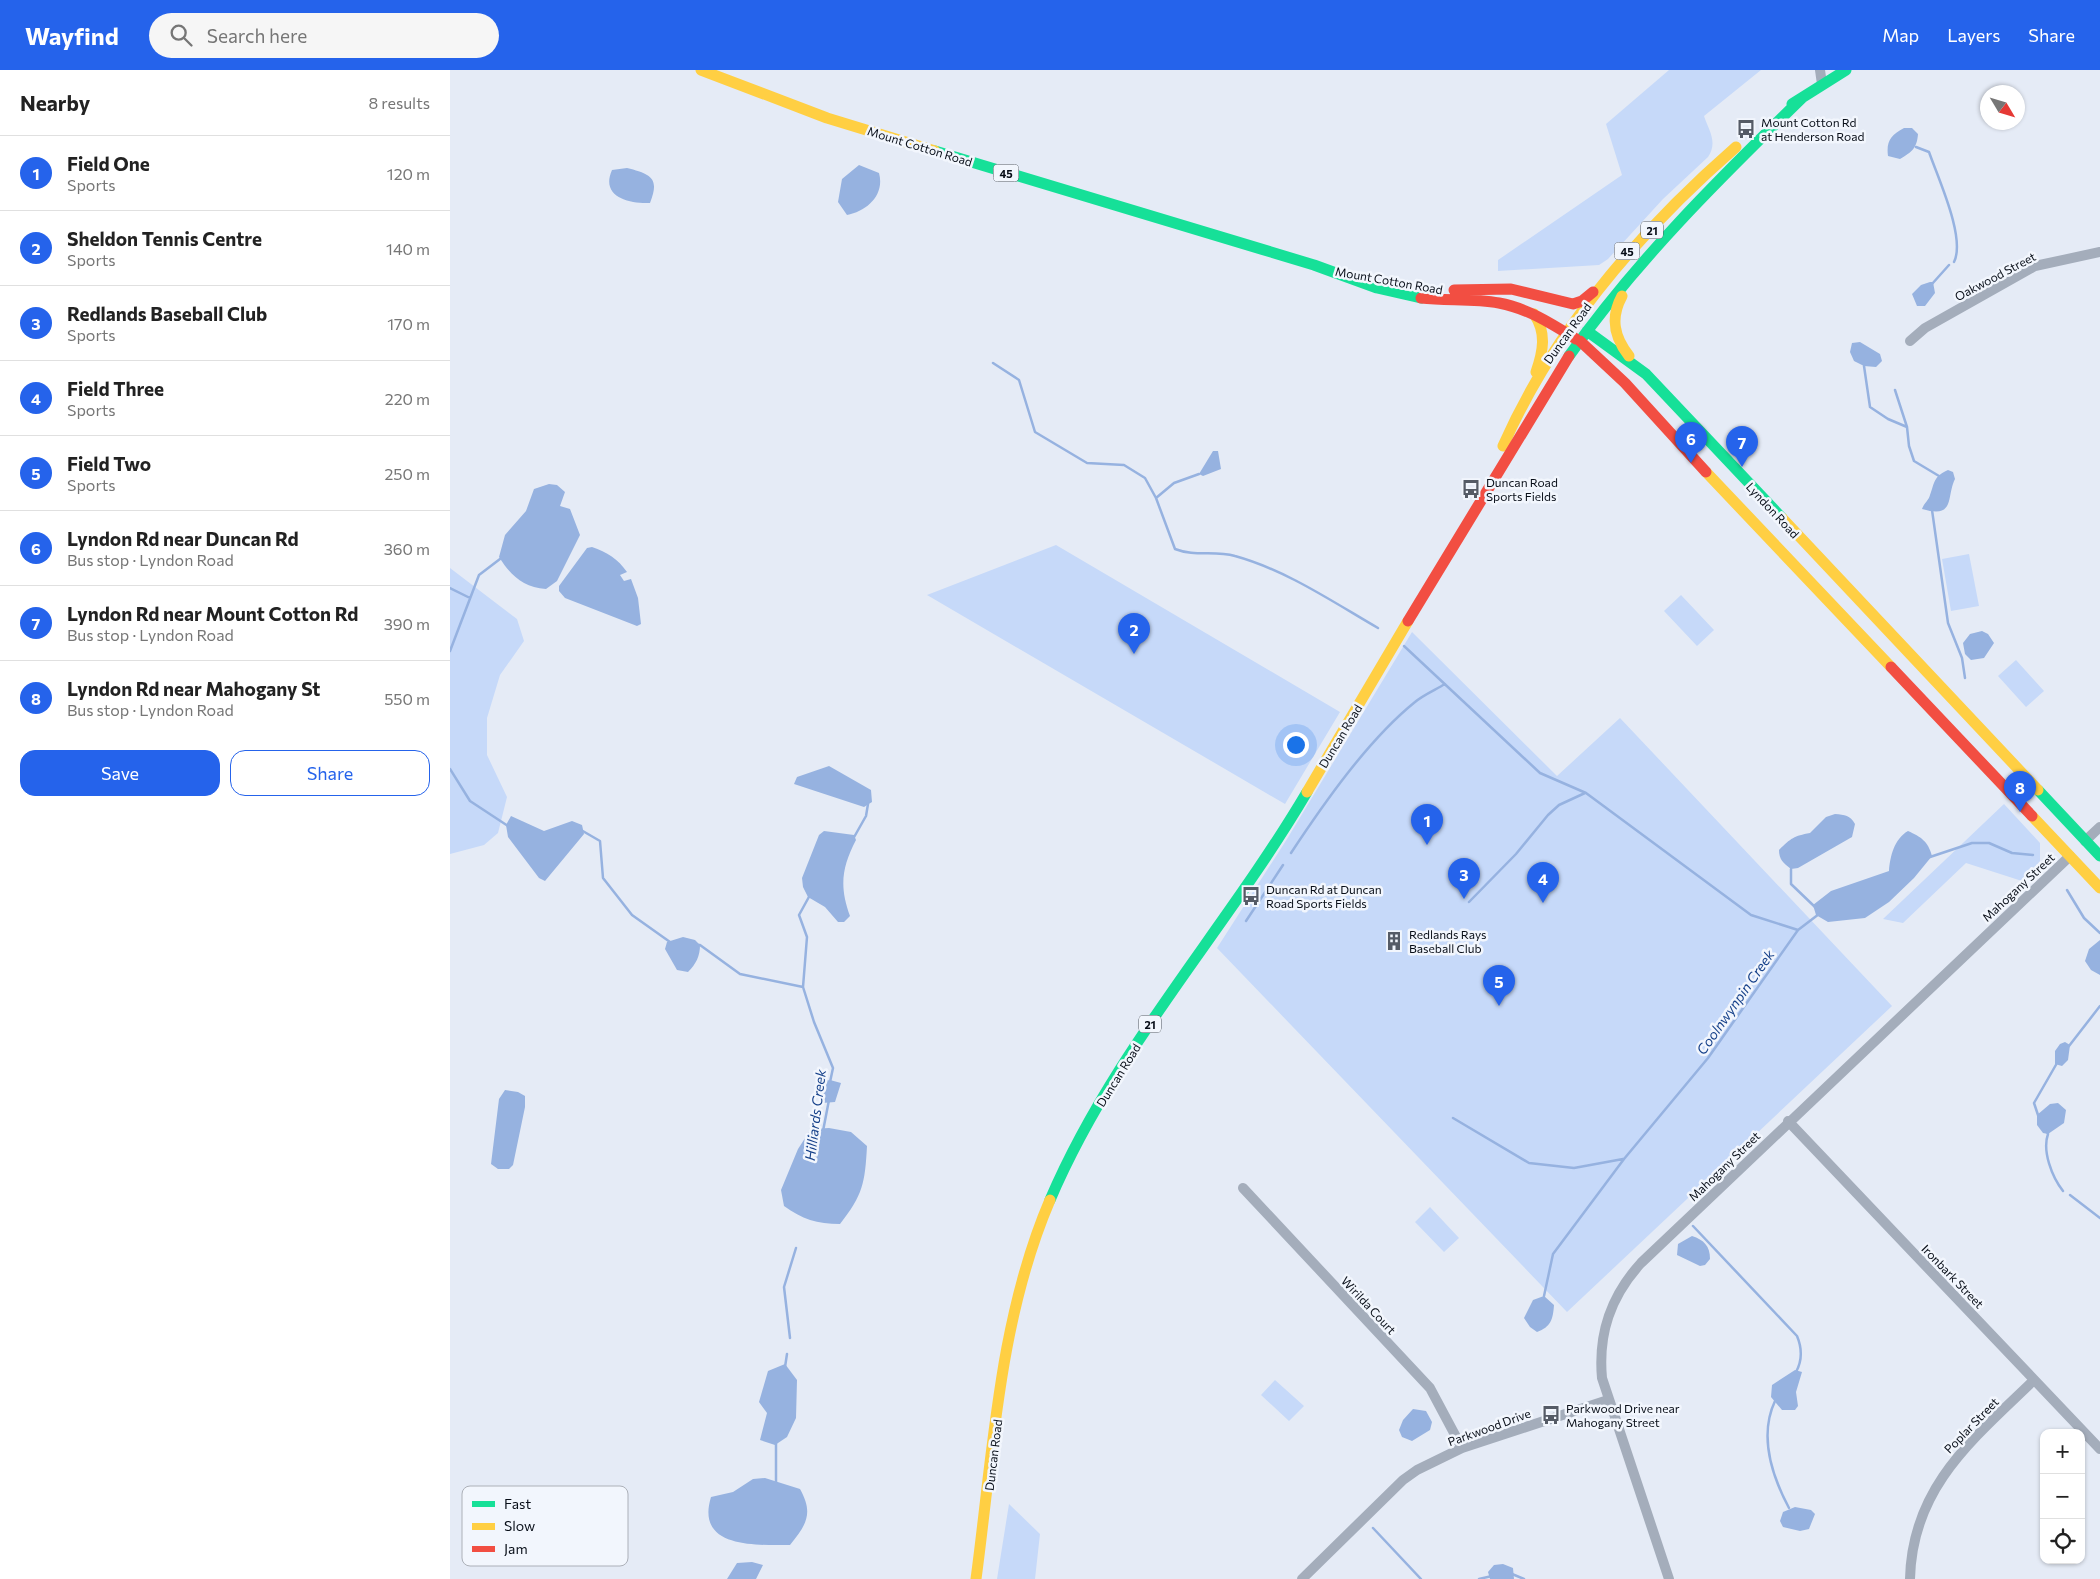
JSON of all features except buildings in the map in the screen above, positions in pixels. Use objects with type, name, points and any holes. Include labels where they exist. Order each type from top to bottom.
[{"type":"main road","name":"Mount Cotton Road","points":[[701,70],[827,118],[1314,265],[1431,289],[1519,290],[1567,304],[1577,304],[1587,298],[1692,182],[1712,168],[1763,124],[1846,70]]},
{"type":"main road","name":"Mount Cotton Road","points":[[1314,265],[1356,281],[1415,297],[1501,303],[1569,328],[1580,341],[1625,283],[1692,207],[1802,98]]},
{"type":"main road","name":"Duncan Road","points":[[1464,526],[1533,382],[1569,328],[1635,248],[1712,168]]},
{"type":"main road","points":[[1646,374],[1620,344],[1613,320],[1615,309],[1621,298],[1692,207]]},
{"type":"main road","name":"Lyndon Road","points":[[1351,274],[1426,294],[1516,297],[1534,303],[1569,328],[1587,331],[1628,359],[1646,374],[2100,856]]},
{"type":"main road","points":[[1533,382],[1540,361],[1543,336],[1541,323],[1534,314]]},
{"type":"main road","name":"Duncan Road","points":[[976,1579],[1011,1332],[1028,1260],[1041,1220],[1061,1173],[1092,1116],[1128,1057],[1277,843],[1464,526],[1549,387],[1580,341]]},
{"type":"main road","name":"Lyndon Road","points":[[1580,341],[1625,384],[2100,888]]},
{"type":"main road","points":[[1699,464],[1715,448]]},
{"type":"main road","points":[[2070,856],[2085,840]]},
{"type":"street","points":[[1820,70],[1822,84]]},
{"type":"street","name":"Oakwood Street","points":[[1910,340],[1925,328],[2035,266],[2100,252]]},
{"type":"street","points":[[2085,840],[2100,827]]},
{"type":"street","name":"Mahogany Street","points":[[1669,1579],[1602,1378],[1600,1355],[1602,1334],[1617,1294],[1641,1263],[1788,1121],[2070,856]]},
{"type":"street","name":"Ironbark Street","points":[[1788,1121],[2100,1449]]},
{"type":"street","name":"Wirilda Court","points":[[1243,1188],[1430,1388],[1462,1448]]},
{"type":"street","name":"Poplar Street","points":[[1910,1579],[1914,1542],[1920,1516],[1935,1485],[1966,1445],[2034,1380]]},
{"type":"street","name":"Parkwood Drive","points":[[1302,1579],[1403,1480],[1417,1470],[1462,1448],[1608,1400]]},
{"type":"shaded area","points":[[1669,70],[1761,70],[1704,116],[1712,141],[1711,152],[1708,157],[1663,199],[1608,259],[1599,265],[1498,271],[1498,260],[1622,175],[1606,124]]},
{"type":"shaded area","points":[[1904,128],[1912,128],[1918,134],[1915,146],[1911,152],[1900,159],[1888,156],[1890,139]]},
{"type":"shaded area","points":[[859,165],[879,173],[879,188],[873,201],[861,210],[847,215],[838,202],[842,179]]},
{"type":"shaded area","points":[[627,168],[642,172],[651,178],[654,188],[650,203],[626,200],[613,193],[609,179],[612,170]]},
{"type":"shaded area","points":[[1933,282],[1935,293],[1925,306],[1917,306],[1912,294],[1921,285]]},
{"type":"shaded area","points":[[1860,342],[1880,354],[1882,361],[1876,367],[1864,366],[1854,361],[1850,352],[1852,343]]},
{"type":"shaded area","points":[[1213,451],[1218,451],[1221,469],[1203,476],[1199,474]]},
{"type":"shaded area","points":[[1948,470],[1953,472],[1955,479],[1945,509],[1933,511],[1922,509],[1937,478]]},
{"type":"shaded area","points":[[549,484],[557,485],[565,492],[560,506],[570,509],[580,535],[557,581],[546,589],[531,586],[518,579],[508,570],[499,557],[505,535],[526,511],[534,489]]},
{"type":"shaded area","points":[[1056,545],[1340,712],[1285,804],[927,595]]},
{"type":"shaded area","points":[[592,547],[612,556],[627,572],[620,575],[624,581],[631,579],[638,598],[641,624],[637,626],[565,598],[559,591],[559,586],[587,548]]},
{"type":"shaded area","points":[[1969,554],[1979,606],[1951,611],[1942,559]]},
{"type":"shaded area","points":[[450,568],[517,619],[524,641],[500,675],[487,718],[487,755],[507,797],[498,833],[484,845],[450,854]]},
{"type":"shaded area","points":[[1681,595],[1714,630],[1697,646],[1664,611]]},
{"type":"shaded area","points":[[1982,631],[1988,634],[1994,643],[1984,658],[1971,660],[1965,654],[1963,643],[1970,634]]},
{"type":"shaded area","points":[[1412,632],[1557,776],[1620,718],[1892,1006],[1567,1312],[1217,948],[1287,839]]},
{"type":"shaded area","points":[[2016,660],[2044,691],[2026,707],[1998,676]]},
{"type":"shaded area","points":[[829,766],[871,790],[872,802],[864,807],[794,784],[797,777]]},
{"type":"shaded area","points":[[2004,804],[2040,843],[2040,861],[2022,881],[1966,863],[1903,923],[1883,919]]},
{"type":"shaded area","points":[[1835,814],[1847,816],[1853,821],[1855,824],[1852,837],[1798,868],[1791,869],[1784,863],[1779,850],[1783,846],[1793,838],[1810,833],[1826,817]]},
{"type":"shaded area","points":[[511,816],[544,831],[572,821],[582,825],[584,834],[545,881],[539,878],[508,837],[506,825]]},
{"type":"shaded area","points":[[824,831],[854,835],[856,840],[845,868],[843,886],[850,916],[844,922],[838,922],[825,907],[808,897],[803,887],[802,878],[819,835]]},
{"type":"shaded area","points":[[1908,831],[1923,840],[1932,856],[1914,878],[1889,902],[1865,918],[1828,922],[1816,915],[1813,905],[1831,891],[1889,871],[1890,860],[1896,843]]},
{"type":"shaded area","points":[[683,937],[695,940],[700,945],[697,960],[688,972],[677,970],[665,949],[667,942]]},
{"type":"shaded area","points":[[2100,940],[2100,975],[2091,970],[2085,961],[2089,949]]},
{"type":"shaded area","points":[[2065,1042],[2070,1045],[2068,1060],[2062,1066],[2055,1064],[2055,1051],[2060,1044]]},
{"type":"shaded area","points":[[830,1080],[841,1083],[835,1102],[822,1103],[815,1094],[824,1081]]},
{"type":"shaded area","points":[[505,1090],[518,1092],[525,1096],[525,1107],[513,1165],[509,1169],[498,1169],[491,1164],[499,1099]]},
{"type":"shaded area","points":[[2058,1103],[2066,1110],[2064,1123],[2048,1134],[2043,1133],[2037,1125],[2037,1115],[2050,1104]]},
{"type":"shaded area","points":[[829,1128],[851,1132],[867,1146],[864,1179],[861,1188],[854,1205],[840,1224],[817,1222],[797,1214],[784,1206],[781,1190],[798,1149],[811,1129]]},
{"type":"shaded area","points":[[1430,1207],[1459,1238],[1444,1252],[1415,1222]]},
{"type":"shaded area","points":[[1692,1236],[1700,1239],[1707,1247],[1710,1259],[1705,1265],[1700,1266],[1677,1255],[1678,1244]]},
{"type":"shaded area","points":[[1544,1296],[1554,1305],[1553,1314],[1548,1325],[1537,1332],[1530,1327],[1524,1318],[1533,1300]]},
{"type":"shaded area","points":[[785,1364],[797,1380],[796,1418],[787,1437],[775,1445],[760,1440],[767,1413],[759,1402],[768,1371]]},
{"type":"shaded area","points":[[1795,1370],[1802,1372],[1796,1392],[1798,1406],[1795,1410],[1782,1410],[1771,1397],[1772,1385]]},
{"type":"shaded area","points":[[1275,1380],[1304,1406],[1289,1421],[1261,1395]]},
{"type":"shaded area","points":[[1413,1409],[1426,1411],[1432,1422],[1430,1430],[1412,1441],[1402,1437],[1399,1430],[1403,1420]]},
{"type":"shaded area","points":[[765,1478],[800,1489],[807,1505],[807,1512],[804,1525],[796,1538],[790,1545],[761,1545],[746,1544],[720,1535],[712,1526],[708,1514],[711,1497],[733,1492],[753,1479]]},
{"type":"shaded area","points":[[1009,1504],[1040,1534],[1035,1579],[997,1579]]},
{"type":"shaded area","points":[[1795,1507],[1811,1510],[1815,1514],[1809,1529],[1800,1531],[1783,1527],[1780,1521],[1783,1512]]},
{"type":"shaded area","points":[[752,1562],[763,1565],[756,1579],[727,1579],[737,1563]]},
{"type":"shaded area","points":[[1503,1564],[1513,1568],[1514,1579],[1490,1579],[1488,1572],[1494,1565]]},
{"type":"waterway","points":[[1916,147],[1929,152],[1944,192],[1954,224],[1957,251],[1954,262]]},
{"type":"waterway","points":[[1932,284],[1949,265]]},
{"type":"waterway","points":[[993,363],[1019,380],[1035,432],[1087,463],[1124,465],[1145,478],[1156,498],[1175,549],[1190,553],[1228,554],[1254,562],[1291,578],[1378,628]]},
{"type":"waterway","points":[[1864,366],[1870,407],[1888,419],[1907,427]]},
{"type":"waterway","points":[[1895,390],[1907,427],[1909,446],[1914,461],[1939,476]]},
{"type":"waterway","points":[[1156,498],[1174,483],[1199,474]]},
{"type":"waterway","points":[[1932,510],[1948,623],[1962,658],[1965,678]]},
{"type":"waterway","points":[[450,651],[479,575],[500,559]]},
{"type":"waterway","points":[[450,588],[470,598]]},
{"type":"waterway","points":[[1404,646],[1540,773],[1586,793],[1751,915],[1798,930]]},
{"type":"waterway","points":[[1291,853],[1332,793],[1380,735],[1418,699],[1445,684]]},
{"type":"waterway","points":[[450,769],[470,801],[508,826]]},
{"type":"waterway","points":[[1469,902],[1516,854],[1548,815],[1559,805],[1585,793]]},
{"type":"waterway","name":"Hilliards Creek","points":[[853,839],[866,816],[868,804]]},
{"type":"waterway","name":"Hilliards Creek","points":[[581,830],[600,841],[603,878],[632,915],[670,942]]},
{"type":"waterway","name":"Coolnwynpin Creek","points":[[1930,857],[1972,843],[1989,843],[2012,853],[2033,855]]},
{"type":"waterway","points":[[1246,921],[1283,865]]},
{"type":"waterway","points":[[1791,869],[1791,884],[1815,907]]},
{"type":"waterway","points":[[2067,890],[2084,918],[2100,933]]},
{"type":"waterway","name":"Hilliards Creek","points":[[810,895],[799,915],[807,937],[803,987],[814,1022],[833,1068],[830,1082]]},
{"type":"waterway","name":"Coolnwynpin Creek","points":[[1544,1296],[1553,1254],[1624,1159],[1708,1058],[1798,930],[1819,914]]},
{"type":"waterway","name":"Hilliards Creek","points":[[697,945],[700,945],[740,974],[803,987]]},
{"type":"waterway","points":[[2069,1046],[2100,1006]]},
{"type":"waterway","points":[[2039,1118],[2034,1103],[2057,1063]]},
{"type":"waterway","name":"Hilliards Creek","points":[[823,1131],[829,1100]]},
{"type":"waterway","points":[[1453,1118],[1529,1163],[1574,1168],[1623,1159]]},
{"type":"waterway","points":[[2047,1131],[2046,1148],[2049,1164],[2055,1179],[2063,1191]]},
{"type":"waterway","points":[[2070,1195],[2100,1218]]},
{"type":"waterway","points":[[1693,1226],[1797,1336],[1801,1354],[1796,1372]]},
{"type":"waterway","name":"Hilliards Creek","points":[[790,1338],[784,1287],[796,1248]]},
{"type":"waterway","name":"Hilliards Creek","points":[[785,1367],[787,1354]]},
{"type":"waterway","points":[[1775,1401],[1770,1414],[1768,1441],[1777,1483],[1789,1508]]},
{"type":"waterway","name":"Hilliards Creek","points":[[776,1442],[776,1484]]},
{"type":"waterway","points":[[1373,1528],[1421,1579]]},
{"type":"waterway","points":[[1512,1574],[1524,1579]]},
{"type":"waterway","points":[[1479,1579],[1492,1576]]},
{"type":"traffic: fast","points":[[1792,104],[1846,70]]},
{"type":"traffic: fast","points":[[1569,356],[1650,254],[1709,190],[1802,98]]},
{"type":"traffic: fast","points":[[935,151],[1314,265],[1377,288],[1421,298]]},
{"type":"traffic: fast","points":[[1587,331],[1646,374],[1782,518]]},
{"type":"traffic: fast","points":[[2038,790],[2100,856]]},
{"type":"traffic: fast","points":[[1050,1200],[1076,1145],[1138,1042],[1275,843],[1307,792]]},
{"type":"traffic: slow","points":[[701,70],[827,118],[935,151]]},
{"type":"traffic: slow","points":[[1503,446],[1524,403],[1548,362],[1574,322],[1603,284],[1667,212],[1736,147]]},
{"type":"traffic: slow","points":[[1622,296],[1616,312],[1615,327],[1620,342],[1629,356]]},
{"type":"traffic: slow","points":[[1534,314],[1541,328],[1542,335],[1542,350],[1536,372]]},
{"type":"traffic: slow","points":[[1706,472],[1891,667]]},
{"type":"traffic: slow","points":[[1782,518],[2038,790]]},
{"type":"traffic: slow","points":[[1307,792],[1408,621]]},
{"type":"traffic: slow","points":[[2032,816],[2100,888]]},
{"type":"traffic: slow","points":[[976,1579],[993,1435],[1009,1339],[1019,1292],[1033,1245],[1050,1200]]},
{"type":"traffic: jam","points":[[1454,290],[1511,289],[1573,304],[1582,301],[1593,292]]},
{"type":"traffic: jam","points":[[1421,298],[1480,301],[1509,305],[1539,317],[1576,339]]},
{"type":"traffic: jam","points":[[1580,341],[1625,383],[1706,472]]},
{"type":"traffic: jam","points":[[1408,621],[1569,356]]},
{"type":"traffic: jam","points":[[1891,667],[2032,816]]},
{"type":"place","name":"Mount Cotton Rd at Henderson Road","points":[[1746,129]]},
{"type":"place","name":"Lyndon Rd near Duncan Rd","points":[[1691,463]]},
{"type":"place","name":"Lyndon Rd near Mount Cotton Rd","points":[[1742,467]]},
{"type":"place","name":"Duncan Road Sports Fields","points":[[1471,489]]},
{"type":"place","name":"Sheldon Tennis Centre","points":[[1134,654]]},
{"type":"place","name":"Lyndon Rd near Mahogany St","points":[[2020,812]]},
{"type":"place","name":"Field One","points":[[1427,845]]},
{"type":"place","name":"Duncan Rd at Duncan Road Sports Fields","points":[[1251,896]]},
{"type":"place","name":"Redlands Baseball Club","points":[[1464,899]]},
{"type":"place","name":"Field Three","points":[[1543,903]]},
{"type":"place","name":"Redlands Rays Baseball Club","points":[[1394,941]]},
{"type":"place","name":"Field Two","points":[[1499,1006]]},
{"type":"place","name":"Parkwood Drive near Mahogany Street","points":[[1551,1415]]}]
